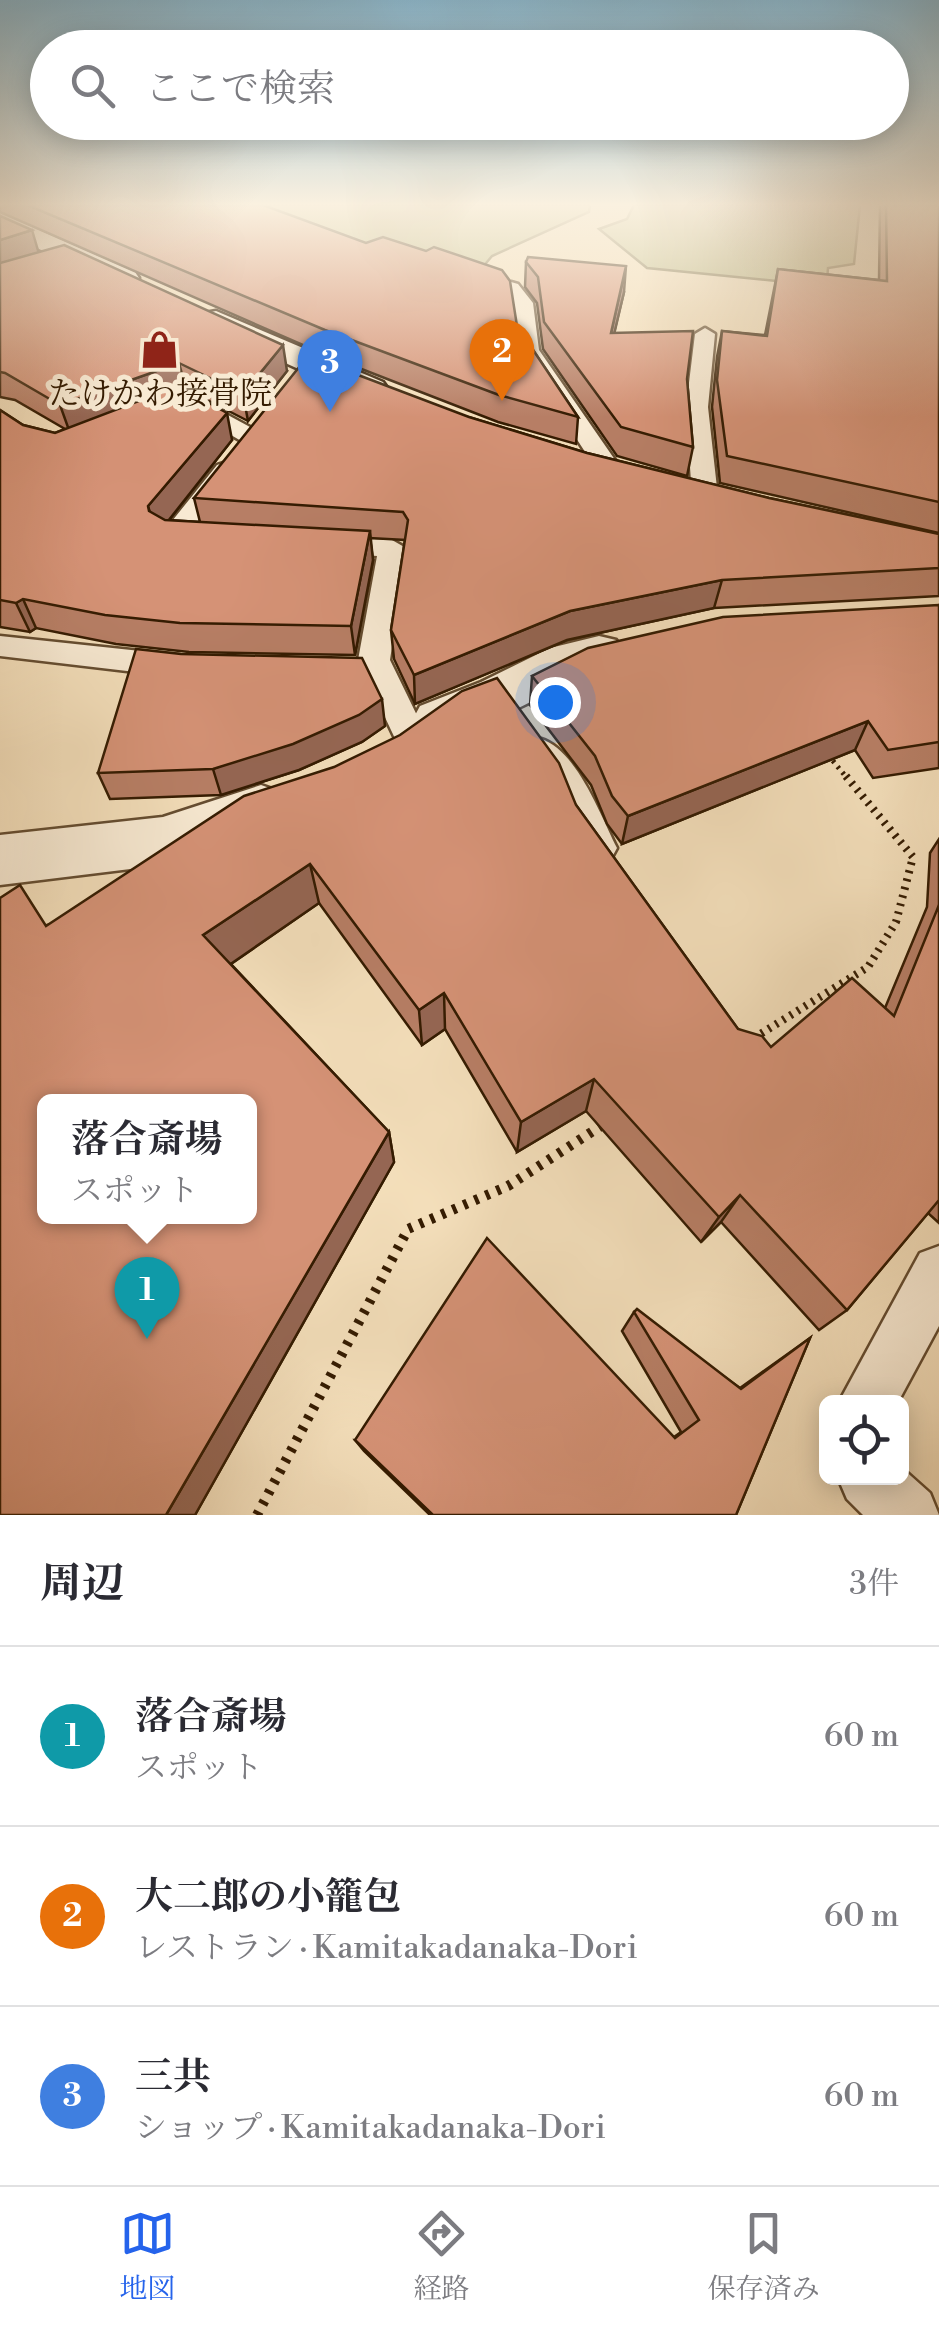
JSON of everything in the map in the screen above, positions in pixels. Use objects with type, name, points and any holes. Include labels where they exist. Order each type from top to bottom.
[{"type":"street","points":[[120,276],[147,288]]},
{"type":"street","points":[[183,305],[405,404]]},
{"type":"street","points":[[568,460],[744,506]]},
{"type":"street","points":[[389,752],[442,716],[499,695],[568,660],[644,640]]},
{"type":"street","points":[[0,860],[163,840],[303,794]]},
{"type":"lane","points":[[510,288],[522,302],[529,350],[657,483],[697,408],[705,334]]},
{"type":"lane","points":[[288,392],[310,363]]},
{"type":"lane","points":[[169,407],[187,400],[257,429],[174,537],[233,540]]},
{"type":"lane","points":[[293,543],[392,548],[374,660],[379,670],[389,752]]},
{"type":"lane","points":[[0,646],[74,658],[214,668]]},
{"type":"lane","points":[[344,671],[379,670]]},
{"type":"lane","points":[[499,695],[575,796],[587,832],[620,878]]},
{"type":"lane","points":[[870,1395],[939,1272]]},
{"type":"lane","points":[[876,1485],[908,1515]]},
{"type":"path","points":[[740,1046],[868,967],[896,922],[913,858],[826,753]]},
{"type":"path","points":[[257,1515],[408,1230],[508,1186],[607,1122]]},
{"type":"shaded area","points":[[724,276],[827,276],[827,281],[816,285]]},
{"type":"building","points":[[0,276],[131,276],[283,345],[243,394],[179,363],[60,405],[0,372]]},
{"type":"building","points":[[196,276],[506,276],[517,326],[578,417],[499,395],[325,330]]},
{"type":"building","points":[[624,276],[611,333],[693,331],[687,379],[693,447],[621,427],[544,322],[538,277]]},
{"type":"building","points":[[777,276],[887,281],[887,276],[939,276],[939,502],[727,456],[717,380],[722,331],[767,336]]},
{"type":"building","points":[[308,356],[469,417],[587,453],[769,498],[939,534],[939,568],[722,580],[570,611],[414,675],[391,630],[408,520],[403,512],[194,498]]},
{"type":"building","points":[[178,386],[227,413],[148,506],[149,511],[165,520],[370,531],[351,626],[180,623],[105,615],[23,599],[16,603],[0,600],[0,410],[23,425],[55,433]]},
{"type":"building","points":[[939,605],[939,742],[888,750],[868,721],[628,816],[612,796],[595,756],[532,676],[588,648],[723,617]]},
{"type":"building","points":[[136,649],[181,654],[362,658],[382,699],[359,715],[293,744],[213,769],[98,773]]},
{"type":"building","points":[[497,678],[559,763],[576,805],[738,1029],[762,1036],[771,1047],[852,978],[894,1016],[939,905],[939,1200],[847,1310],[740,1195],[719,1217],[594,1079],[521,1122],[444,993],[419,1010],[310,864],[203,935],[389,1132],[166,1515],[0,1515],[0,898],[20,885],[46,926],[244,796],[334,767],[400,735],[462,691]]},
{"type":"building","points":[[487,1238],[675,1438],[699,1420],[634,1312],[637,1309],[741,1389],[810,1338],[736,1515],[433,1515],[355,1440]]},
{"type":"place","name":"たけかわ接骨院","points":[[160,349]]},
{"type":"place","name":"大二郎の小籠包","points":[[502,401]]},
{"type":"place","name":"三共","points":[[330,412]]},
{"type":"place","name":"落合斎場","points":[[147,1339]]}]
